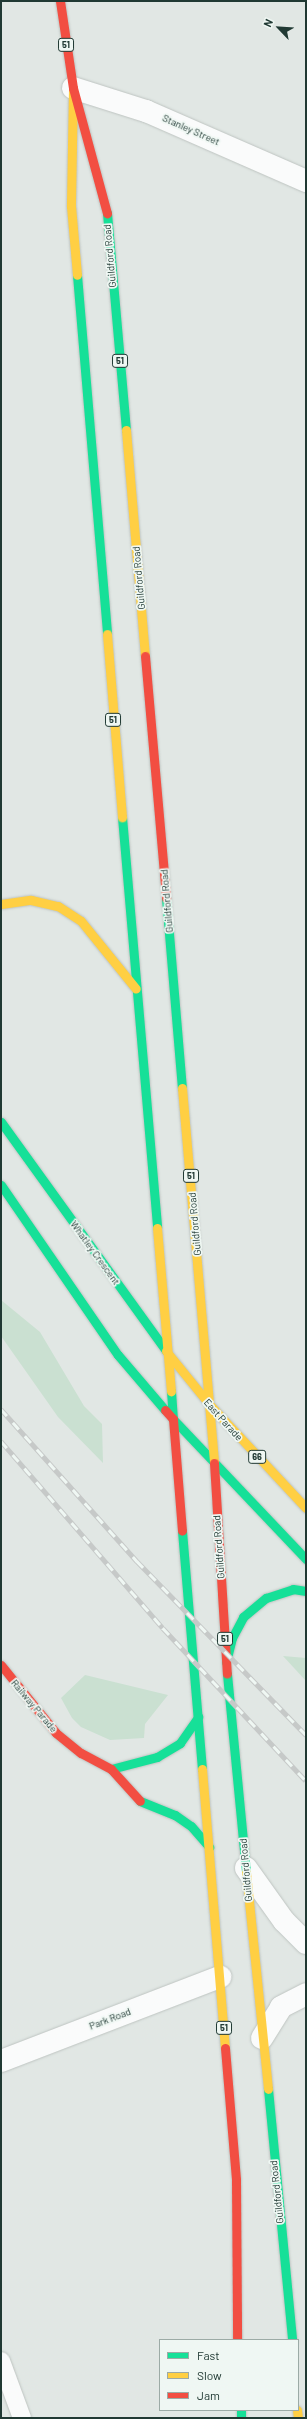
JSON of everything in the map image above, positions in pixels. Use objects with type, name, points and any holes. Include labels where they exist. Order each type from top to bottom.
[{"type":"main road","name":"Guildford Road","points":[[60,1],[73,88],[106,202],[214,1464],[226,1662],[292,2339]]},
{"type":"main road","name":"Guildford Road","points":[[73,88],[71,206],[236,2180],[237,2339]]},
{"type":"main road","points":[[1,904],[31,900],[58,906],[75,917],[136,989]]},
{"type":"main road","name":"Whatley Crescent","points":[[1,1122],[166,1351],[191,1382]]},
{"type":"main road","points":[[1,1185],[118,1356],[193,1442],[306,1559]]},
{"type":"main road","name":"East Parade","points":[[191,1382],[209,1404],[306,1508]]},
{"type":"main road","name":"51","points":[[226,1662],[232,1638],[248,1613],[266,1598],[294,1589],[306,1591]]},
{"type":"main road","name":"Railway Parade","points":[[1,1665],[56,1733],[81,1753],[111,1768],[136,1799],[175,1816],[191,1826],[209,1847]]},
{"type":"main road","points":[[111,1768],[157,1757],[180,1743],[198,1717]]},
{"type":"street","name":"Stanley Street","points":[[73,88],[146,111],[306,181]]},
{"type":"street","points":[[246,1868],[284,1921],[306,1943]]},
{"type":"street","name":"Park Road","points":[[1,2061],[220,1977]]},
{"type":"street","points":[[262,2038],[281,2007],[306,1994]]},
{"type":"lane","points":[[1,2361],[22,2418]]},
{"type":"green space","points":[[1,1300],[40,1332],[84,1406],[102,1424],[103,1463],[58,1417],[1,1336]]},
{"type":"green space","points":[[283,1656],[306,1658],[306,1681]]},
{"type":"green space","points":[[85,1675],[168,1695],[145,1724],[144,1738],[110,1740],[81,1727],[72,1718],[61,1698]]},
{"type":"railway","points":[[1,1409],[137,1561],[306,1735]]},
{"type":"railway","points":[[1,1441],[163,1628],[306,1781]]},
{"type":"traffic: fast","points":[[107,213],[126,430]]},
{"type":"traffic: fast","points":[[77,275],[107,634]]},
{"type":"traffic: fast","points":[[122,817],[157,1228]]},
{"type":"traffic: fast","points":[[166,898],[182,1088]]},
{"type":"traffic: fast","points":[[1,1122],[166,1351]]},
{"type":"traffic: fast","points":[[1,1185],[118,1355],[165,1410]]},
{"type":"traffic: fast","points":[[171,1391],[173,1419],[306,1559]]},
{"type":"traffic: fast","points":[[182,1531],[202,1769]]},
{"type":"traffic: fast","points":[[226,1662],[232,1638],[243,1617],[266,1598],[293,1589],[306,1591]]},
{"type":"traffic: fast","points":[[227,1674],[246,1872]]},
{"type":"traffic: fast","points":[[111,1769],[157,1757],[180,1743],[198,1717]]},
{"type":"traffic: fast","points":[[140,1801],[175,1815],[191,1826],[209,1847]]},
{"type":"traffic: fast","points":[[268,2089],[292,2339]]},
{"type":"traffic: fast","points":[[241,2411],[241,2418]]},
{"type":"traffic: slow","points":[[73,88],[71,206],[77,275]]},
{"type":"traffic: slow","points":[[126,430],[145,656]]},
{"type":"traffic: slow","points":[[107,634],[122,817]]},
{"type":"traffic: slow","points":[[1,904],[31,900],[58,906],[81,921],[136,989]]},
{"type":"traffic: slow","points":[[182,1088],[214,1463]]},
{"type":"traffic: slow","points":[[157,1228],[171,1391]]},
{"type":"traffic: slow","points":[[166,1351],[209,1404],[306,1508]]},
{"type":"traffic: slow","points":[[202,1769],[225,2048]]},
{"type":"traffic: slow","points":[[246,1872],[268,2089]]},
{"type":"traffic: slow","points":[[297,2411],[298,2418]]},
{"type":"traffic: jam","points":[[60,1],[73,88],[107,213]]},
{"type":"traffic: jam","points":[[145,656],[166,898]]},
{"type":"traffic: jam","points":[[165,1410],[173,1419],[182,1531]]},
{"type":"traffic: jam","points":[[214,1463],[227,1674]]},
{"type":"traffic: jam","points":[[1,1665],[56,1733],[81,1753],[111,1769],[140,1801]]},
{"type":"traffic: jam","points":[[225,2048],[236,2180],[237,2339]]}]
